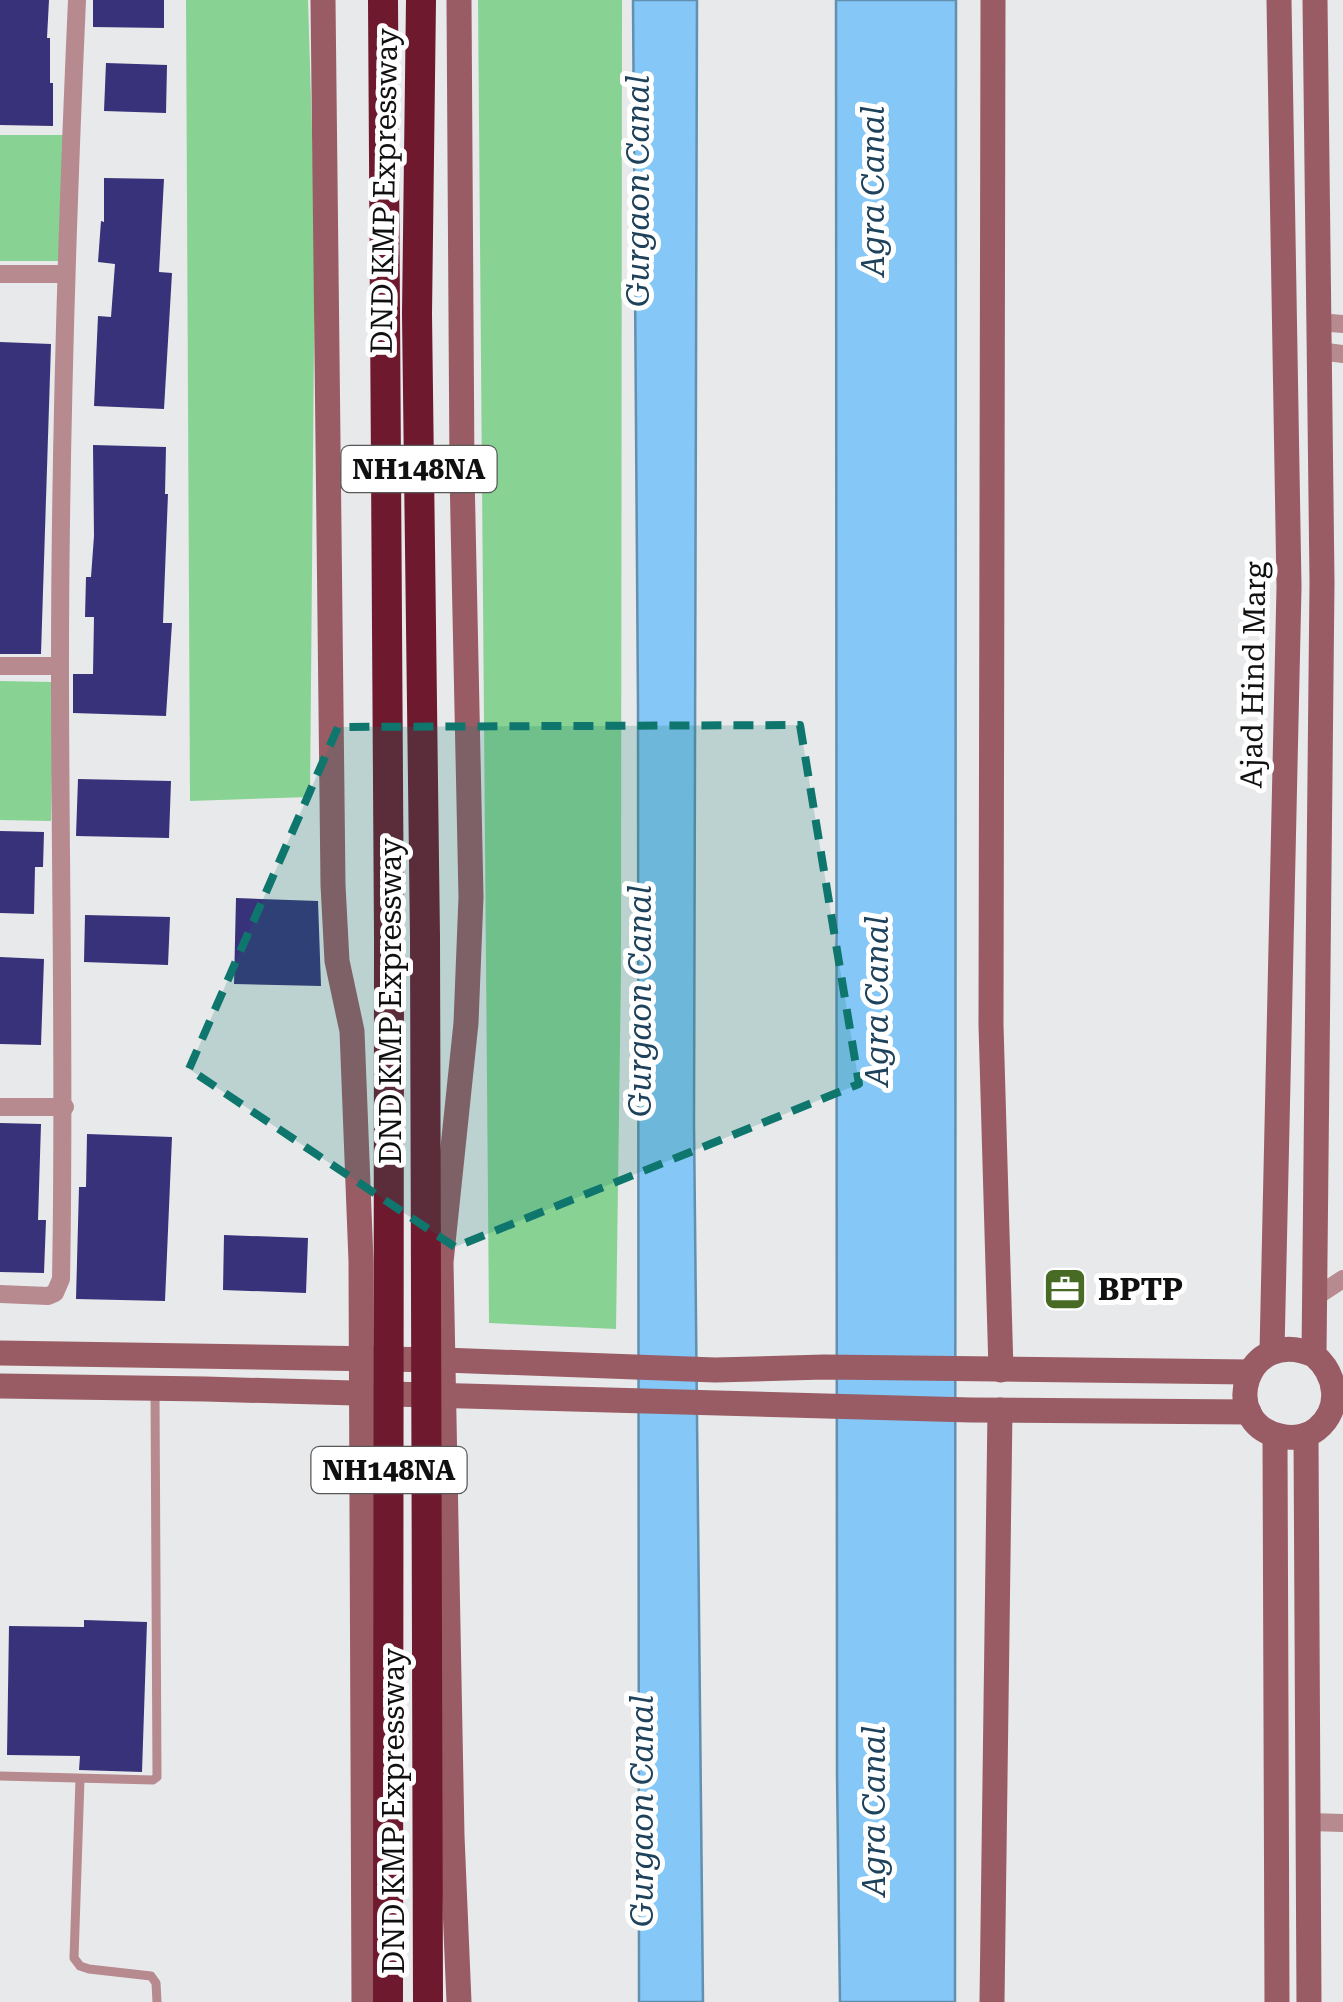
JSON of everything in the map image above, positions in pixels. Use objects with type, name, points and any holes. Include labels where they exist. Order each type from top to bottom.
[{"type":"highway","name":"DND KMP Expressway","points":[[382,0],[389,938],[388,2002]]},
{"type":"highway","name":"DND KMP Expressway","points":[[421,0],[416,314],[424,938],[428,2002]]},
{"type":"street","points":[[0,1294],[48,1296],[60,1286],[65,1107],[60,666],[65,274],[76,0]]},
{"type":"street","points":[[323,0],[333,885],[336,961],[352,1032],[361,1261],[364,2002]]},
{"type":"street","points":[[459,0],[462,493],[471,896],[466,1023],[441,1262],[452,1836],[460,2002]]},
{"type":"street","points":[[993,0],[991,1025],[1001,1370]]},
{"type":"street","name":"Ajad Hind Marg","points":[[1272,1351],[1289,587],[1279,0]]},
{"type":"street","points":[[1314,1355],[1315,1115],[1331,352],[1316,0]]},
{"type":"street","points":[[0,274],[65,274]]},
{"type":"street","points":[[0,666],[60,666]]},
{"type":"street","points":[[0,1107],[65,1107]]},
{"type":"street","points":[[1277,1114],[1315,1115]]},
{"type":"street","points":[[1314,1298],[1343,1280]]},
{"type":"street","points":[[1309,2002],[1310,1822],[1323,1431],[1334,1404],[1337,1378],[1314,1355],[1286,1348],[1259,1359],[1244,1386],[1249,1412],[1262,1428],[1275,1436],[1291,1438],[1323,1431]]},
{"type":"street","points":[[0,1353],[444,1360],[716,1370],[824,1367],[1250,1372]]},
{"type":"street","points":[[769,1405],[770,1368]]},
{"type":"street","points":[[0,1386],[971,1410],[1249,1412]]},
{"type":"street","points":[[992,2002],[1000,1410]]},
{"type":"street","points":[[1275,1436],[1277,2002]]},
{"type":"street","points":[[1310,1822],[1343,1824]]},
{"type":"lane","points":[[0,1776],[152,1780],[159,1773],[155,1388]]},
{"type":"lane","points":[[80,1779],[74,1958],[80,1966],[90,1969],[151,1976],[156,1983],[158,2002]]},
{"type":"highlighted area","points":[[800,725],[859,1084],[455,1247],[189,1069],[338,727]]},
{"type":"green space","points":[[186,0],[308,0],[315,231],[310,797],[190,801]]},
{"type":"green space","points":[[478,0],[622,0],[621,972],[616,1329],[489,1323]]},
{"type":"green space","points":[[0,135],[65,135],[65,261],[0,261]]},
{"type":"green space","points":[[0,681],[54,682],[51,821],[0,820]]},
{"type":"water","name":"Gurgaon Canal","points":[[633,0],[697,0],[694,1124],[703,2002],[639,2002]]},
{"type":"water","name":"Agra Canal","points":[[836,0],[956,0],[955,2002],[840,2002]]},
{"type":"building","points":[[0,0],[49,0],[47,38],[53,126],[0,125]]},
{"type":"building","points":[[93,0],[164,0],[164,28],[93,27]]},
{"type":"building","points":[[106,63],[167,65],[166,113],[104,111]]},
{"type":"building","points":[[104,178],[164,179],[159,272],[172,273],[164,409],[94,406],[98,316],[111,317],[115,264],[98,262],[101,221],[104,222]]},
{"type":"building","points":[[0,342],[51,344],[41,654],[0,654]]},
{"type":"building","points":[[93,445],[166,447],[163,623],[172,623],[166,716],[73,713],[73,674],[93,674],[94,617],[85,617],[86,577],[91,577],[94,536]]},
{"type":"building","points":[[78,779],[171,781],[169,838],[76,836]]},
{"type":"building","points":[[0,831],[44,832],[43,867],[35,867],[34,914],[0,913]]},
{"type":"building","points":[[236,898],[318,901],[321,986],[234,984]]},
{"type":"building","points":[[85,915],[170,917],[168,965],[84,962]]},
{"type":"building","points":[[0,957],[44,959],[41,1045],[0,1044]]},
{"type":"building","points":[[0,1123],[41,1124],[38,1220],[46,1220],[44,1273],[0,1272]]},
{"type":"building","points":[[87,1134],[172,1137],[165,1301],[76,1299],[79,1187],[86,1187]]},
{"type":"building","points":[[224,1235],[308,1238],[306,1293],[223,1290]]},
{"type":"building","points":[[84,1620],[147,1622],[142,1772],[79,1770],[80,1756],[7,1755],[9,1626],[84,1627]]},
{"type":"place","name":"BPTP","points":[[1065,1289]]}]
